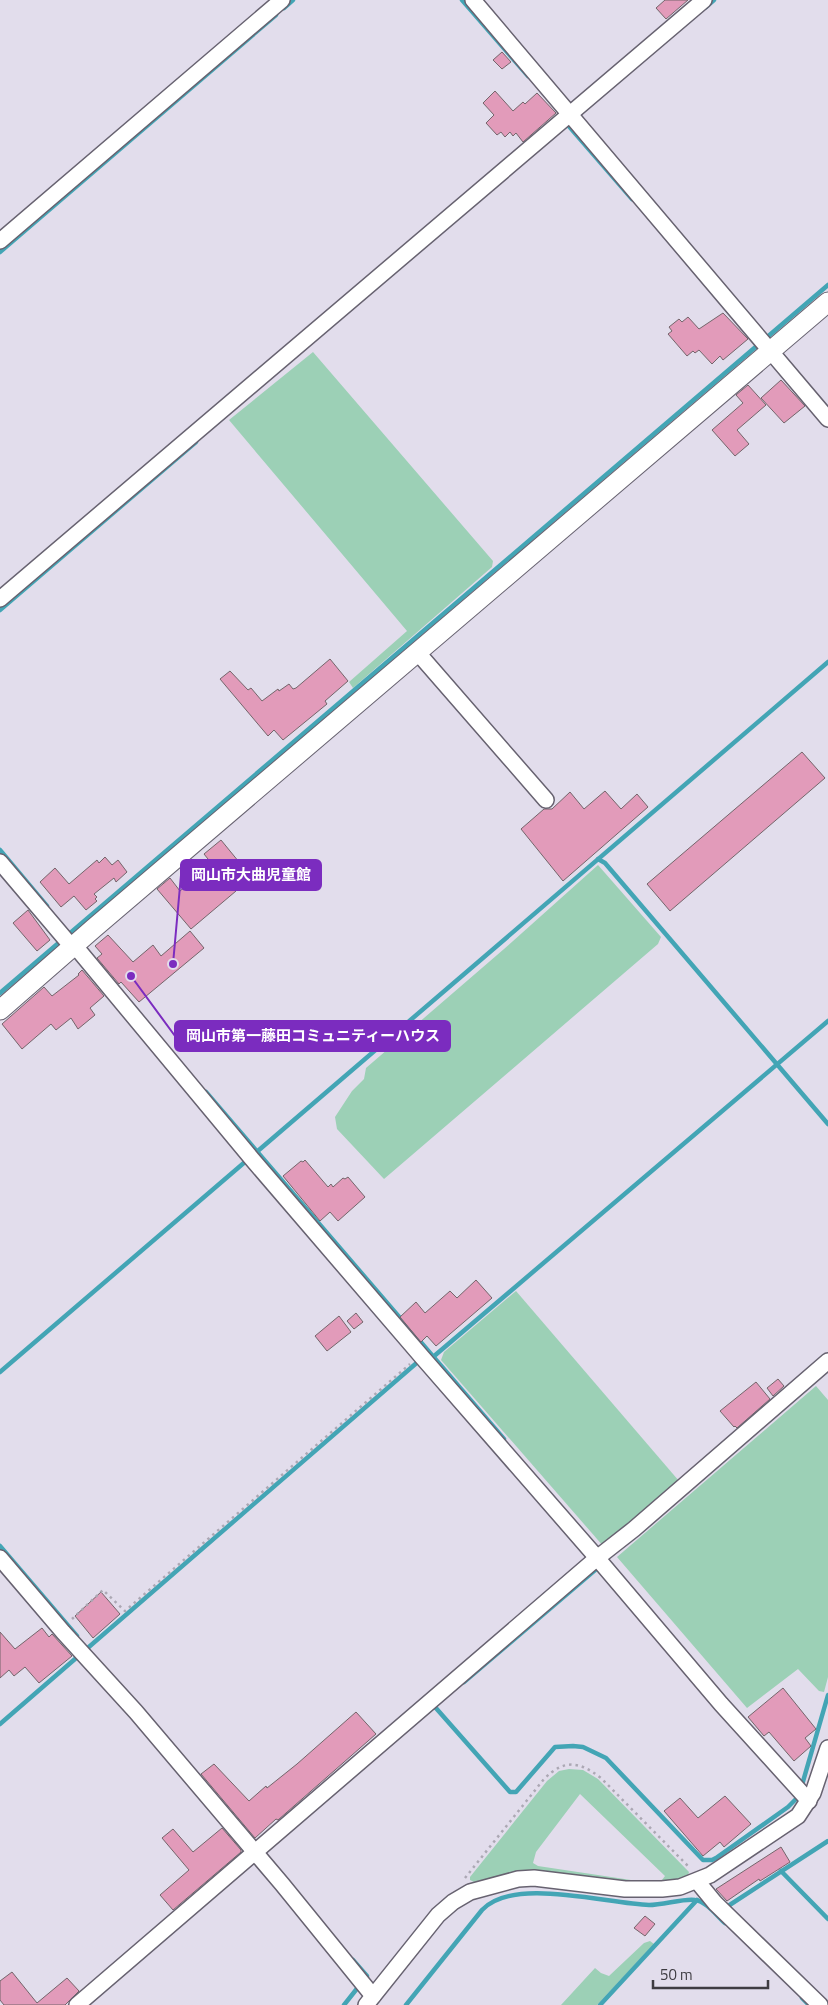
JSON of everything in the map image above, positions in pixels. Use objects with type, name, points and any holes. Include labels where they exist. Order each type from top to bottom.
[{"type":"street","points":[[0,241],[282,0]]},
{"type":"street","points":[[472,0],[828,419]]},
{"type":"street","points":[[0,599],[572,117],[704,0]]},
{"type":"street","points":[[0,1010],[67,940],[418,652],[766,344],[828,302]]},
{"type":"street","points":[[418,652],[546,800]]},
{"type":"street","points":[[0,862],[67,940],[80,952],[250,1157],[422,1357],[601,1559],[721,1704],[809,1801]]},
{"type":"street","points":[[76,2005],[259,1853],[828,1361]]},
{"type":"street","points":[[0,1558],[259,1853],[365,1992],[438,1915],[461,1897],[494,1885],[534,1878],[644,1890],[680,1886],[710,1876],[798,1816],[809,1801],[817,1783],[828,1748]]},
{"type":"street","points":[[696,1881],[722,1910],[820,2005]]},
{"type":"path","points":[[71,1624],[72,1618],[103,1590],[124,1611],[407,1367],[422,1357]]},
{"type":"path","points":[[461,1897],[460,1884],[544,1779],[554,1769],[564,1765],[577,1764],[590,1769],[601,1778],[692,1871],[696,1881]]},
{"type":"green space","points":[[313,352],[493,561],[492,567],[353,688],[349,682],[407,631],[229,420]]},
{"type":"green space","points":[[598,865],[661,937],[658,944],[384,1179],[337,1129],[335,1117],[352,1091],[364,1079],[366,1068]]},
{"type":"green space","points":[[516,1291],[679,1481],[604,1547],[441,1360],[444,1352]]},
{"type":"green space","points":[[816,1386],[828,1400],[828,1677],[824,1692],[819,1691],[798,1669],[747,1708],[617,1557]]},
{"type":"green space","points":[[569,1769],[583,1770],[598,1779],[689,1872],[688,1876],[680,1880],[639,1883],[544,1871],[513,1872],[474,1882],[470,1880],[470,1877],[547,1781],[559,1771]],"holes":[[[580,1794],[665,1876],[662,1880],[631,1880],[538,1866],[533,1863],[536,1852]]]},
{"type":"green space","points":[[650,1941],[654,1944],[597,2005],[561,2005],[595,1968],[609,1976],[644,1943]]},
{"type":"building","points":[[665,0],[688,0],[666,19],[656,8]]},
{"type":"building","points":[[502,52],[511,62],[502,69],[493,60]]},
{"type":"building","points":[[495,91],[513,111],[523,102],[525,104],[537,93],[556,113],[523,142],[516,133],[513,136],[510,132],[505,137],[501,132],[497,135],[486,123],[494,115],[483,103]]},
{"type":"building","points":[[723,313],[748,339],[723,360],[720,356],[712,364],[699,350],[695,353],[693,351],[687,356],[668,334],[672,331],[669,327],[679,319],[682,322],[688,317],[699,329]]},
{"type":"building","points":[[781,380],[805,406],[784,423],[761,398]]},
{"type":"building","points":[[748,385],[766,405],[737,430],[749,444],[735,456],[712,430],[743,403],[736,395]]},
{"type":"building","points":[[330,659],[348,681],[325,701],[327,704],[283,740],[274,730],[268,736],[220,679],[230,671],[248,690],[251,688],[262,701],[278,689],[279,691],[289,684],[293,689],[296,688]]},
{"type":"building","points":[[802,752],[825,778],[670,911],[647,884]]},
{"type":"building","points":[[605,791],[621,809],[637,794],[648,807],[563,881],[521,829],[544,809],[552,809],[570,792],[584,809]]},
{"type":"building","points":[[221,840],[239,862],[223,875],[236,891],[191,929],[157,889],[170,878],[180,891],[212,864],[204,854]]},
{"type":"building","points":[[105,857],[112,865],[118,860],[127,872],[116,882],[114,878],[94,894],[97,897],[95,899],[97,901],[86,910],[74,896],[61,907],[40,882],[55,868],[69,884],[97,860],[99,863]]},
{"type":"building","points":[[28,910],[50,940],[37,951],[13,923]]},
{"type":"building","points":[[190,931],[204,948],[139,1002],[121,982],[119,984],[97,958],[102,954],[95,946],[108,935],[133,962],[153,945],[161,956]]},
{"type":"building","points":[[82,970],[104,996],[90,1008],[95,1015],[78,1029],[71,1018],[56,1030],[51,1024],[22,1049],[2,1024],[44,987],[52,996],[79,975]]},
{"type":"building","points":[[305,1160],[328,1187],[331,1184],[333,1187],[343,1178],[348,1177],[365,1197],[338,1221],[330,1212],[320,1221],[283,1176],[301,1161]]},
{"type":"building","points":[[476,1280],[492,1298],[436,1346],[427,1336],[421,1342],[400,1317],[416,1302],[425,1313],[450,1291],[457,1298]]},
{"type":"building","points":[[356,1313],[363,1322],[354,1329],[347,1321]]},
{"type":"building","points":[[339,1316],[351,1332],[327,1351],[315,1336]]},
{"type":"building","points":[[778,1379],[784,1386],[773,1396],[767,1388]]},
{"type":"building","points":[[756,1382],[770,1399],[737,1428],[734,1427],[720,1411]]},
{"type":"building","points":[[101,1592],[120,1614],[93,1638],[75,1616]]},
{"type":"building","points":[[42,1628],[49,1637],[52,1634],[72,1656],[39,1683],[25,1667],[14,1676],[9,1670],[0,1678],[0,1632],[15,1649]]},
{"type":"building","points":[[783,1688],[816,1729],[805,1738],[811,1746],[794,1761],[769,1732],[764,1736],[748,1717]]},
{"type":"building","points":[[356,1712],[376,1734],[255,1838],[201,1774],[214,1764],[249,1801],[266,1786],[267,1788],[297,1764]]},
{"type":"building","points":[[725,1796],[751,1824],[724,1847],[720,1842],[703,1856],[664,1811],[680,1798],[698,1818]]},
{"type":"building","points":[[222,1828],[241,1852],[173,1910],[160,1895],[189,1870],[162,1838],[173,1829],[193,1852]]},
{"type":"building","points":[[781,1847],[790,1862],[760,1881],[759,1879],[727,1901],[716,1889]]},
{"type":"building","points":[[645,1916],[655,1924],[645,1936],[634,1928]]},
{"type":"building","points":[[12,1972],[37,2003],[67,1978],[79,1991],[65,2005],[4,2005],[0,2000],[0,1981]]},
{"type":"waterway","points":[[284,8],[293,0]]},
{"type":"waterway","points":[[462,0],[528,76]]},
{"type":"waterway","points":[[706,7],[714,0]]},
{"type":"waterway","points":[[0,252],[276,15]]},
{"type":"waterway","points":[[567,124],[632,199]]},
{"type":"waterway","points":[[0,993],[828,285]]},
{"type":"waterway","points":[[0,610],[196,442]]},
{"type":"waterway","points":[[0,1372],[828,662]]},
{"type":"waterway","points":[[0,850],[47,906]]},
{"type":"waterway","points":[[598,859],[605,863],[828,1124]]},
{"type":"waterway","points":[[433,1357],[828,1021]]},
{"type":"waterway","points":[[206,1092],[504,1439]]},
{"type":"waterway","points":[[0,1724],[420,1360]]},
{"type":"waterway","points":[[0,1546],[77,1636]]},
{"type":"waterway","points":[[464,1682],[601,1565]]},
{"type":"waterway","points":[[802,1785],[828,1695]]},
{"type":"waterway","points":[[435,1707],[510,1792],[516,1792],[555,1747],[583,1747],[606,1758],[703,1860],[716,1858],[788,1807],[796,1799]]},
{"type":"waterway","points":[[725,1908],[828,1841]]},
{"type":"waterway","points":[[781,1871],[828,1919]]},
{"type":"waterway","points":[[406,2005],[482,1910],[497,1900],[516,1895],[538,1893],[562,1894],[649,1905],[695,1900],[707,1906],[725,1923]]},
{"type":"waterway","points":[[600,2005],[697,1900]]},
{"type":"waterway","points":[[344,2005],[367,1976],[353,1960]]},
{"type":"waterway","points":[[802,1998],[809,2005]]},
{"type":"place","name":"岡山市大曲児童館","points":[[173,964]]},
{"type":"place","name":"岡山市第一藤田コミュニティーハウス","points":[[131,976]]}]
